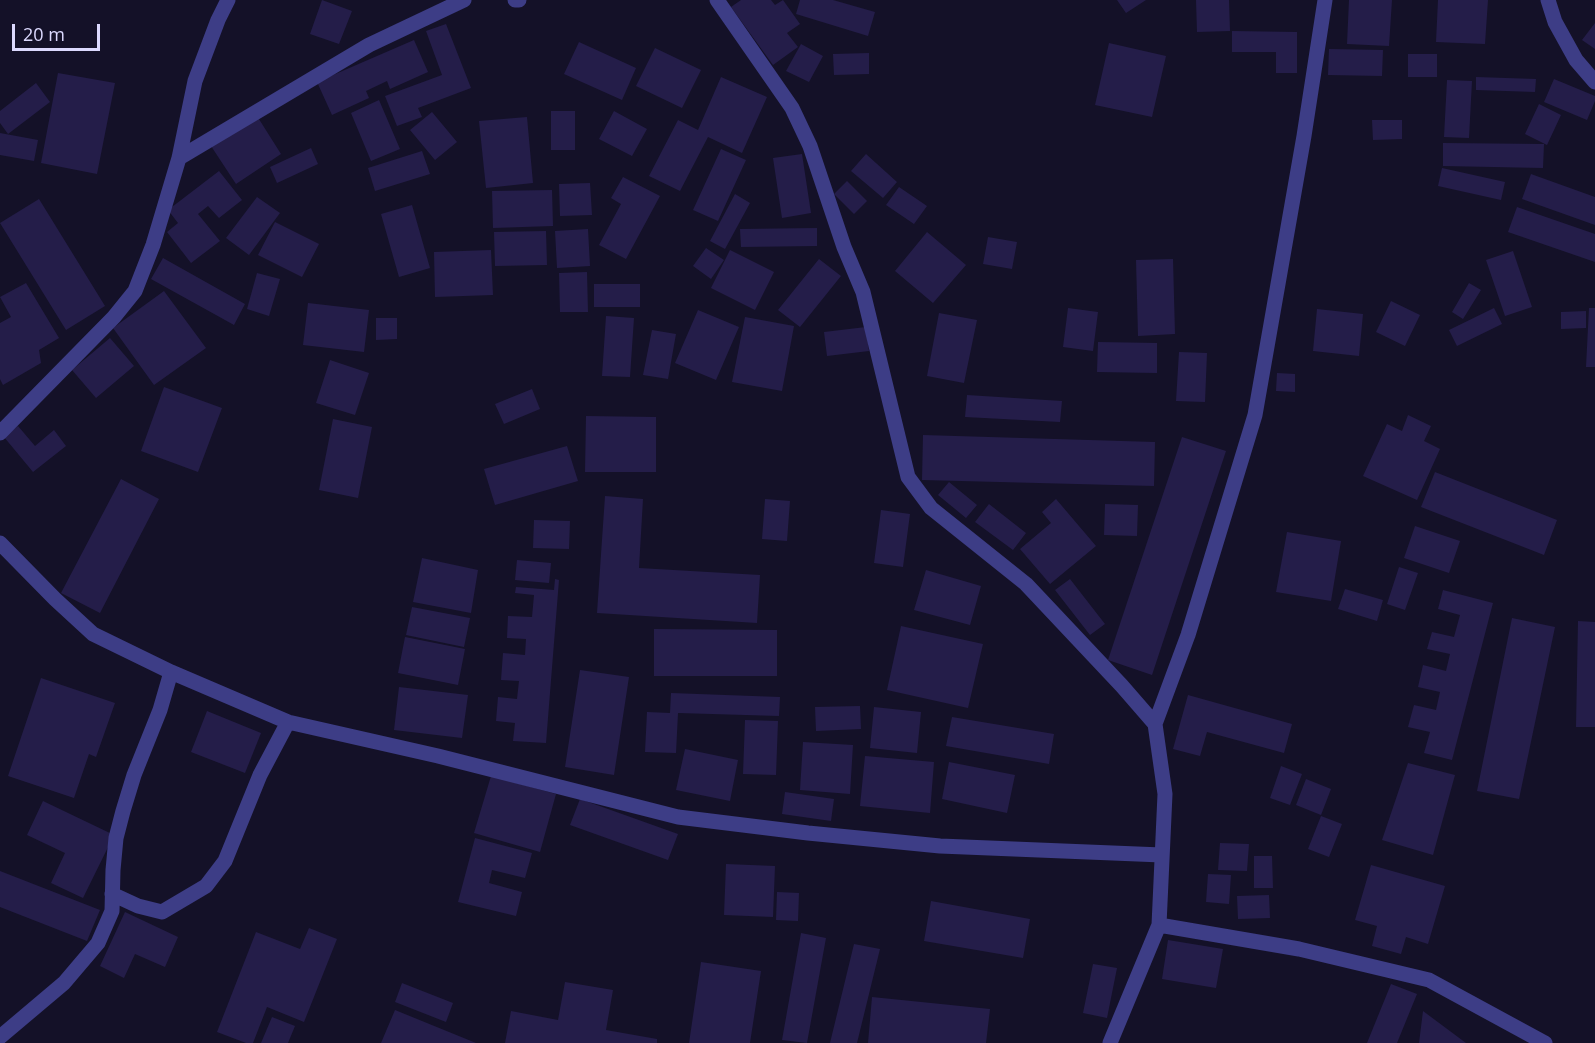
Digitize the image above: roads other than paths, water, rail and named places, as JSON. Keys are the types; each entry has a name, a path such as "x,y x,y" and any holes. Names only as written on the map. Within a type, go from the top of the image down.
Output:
{"street":[{"path":"0,433 114,317 135,291 153,244 179,158 195,81 228,0"},
{"path":"179,158 369,45 464,0"},
{"path":"717,0 792,108 810,146 844,246 863,292 908,477 931,508 1026,584 1155,724"},
{"path":"1110,1043 1159,925 1165,794 1155,724 1188,635 1255,416 1304,135 1324,0"},
{"path":"1548,0 1555,22 1576,60 1595,82"},
{"path":"0,543 93,634 171,672 288,722 438,756 678,817 940,846 1162,855"},
{"path":"0,1037 20,1023 64,983 98,943 112,912 117,838 123,811 134,775 160,710 171,672"},
{"path":"112,894 138,906 162,912 206,886 225,861 260,775 288,722"},
{"path":"1159,925 1299,950 1429,980 1525,1039 1545,1043"},
{"path":"10,1043 20,1023"}]}
